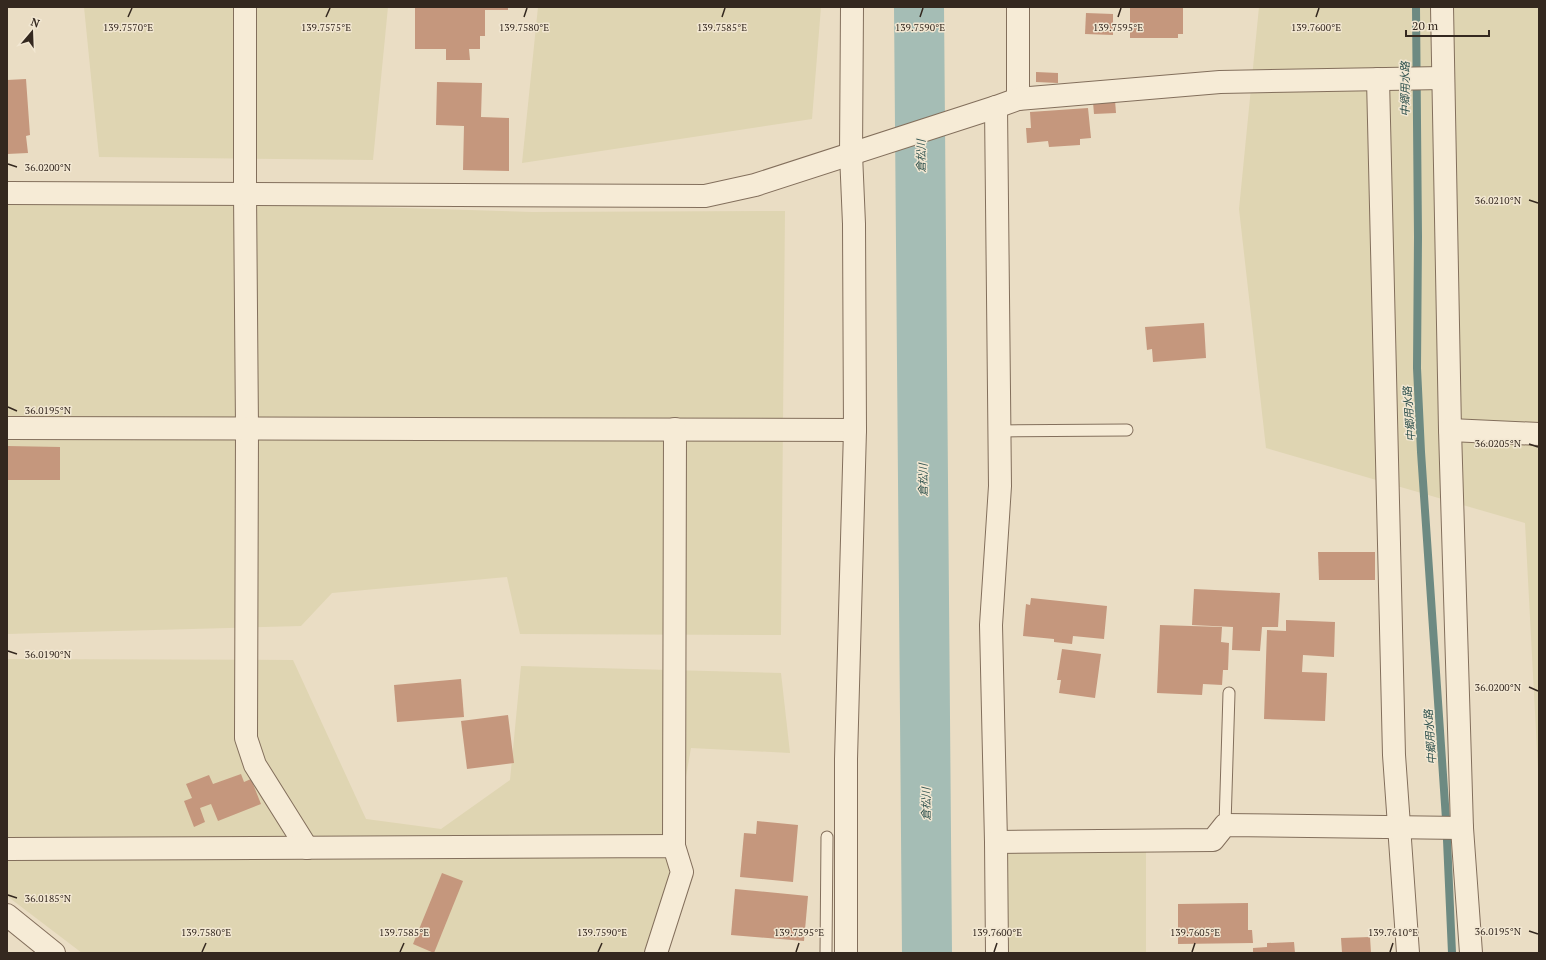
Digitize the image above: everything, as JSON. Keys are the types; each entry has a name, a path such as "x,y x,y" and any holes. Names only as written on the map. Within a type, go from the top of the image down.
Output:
{"street":[{"path":"245,7 245,193 248,428 246,738 256,765 307,848"},
{"path":"846,953 846,759 855,430 854,224 851,154 852,7"},
{"path":"1018,7 1018,99"},
{"path":"1442,7 1450,430 1462,828 1471,953"},
{"path":"7,193 705,196 755,185 996,108 1018,99 1220,82 1443,78"},
{"path":"1378,79 1394,755 1408,953"},
{"path":"996,108 1000,486 991,625 997,953"},
{"path":"7,428 855,430"},
{"path":"656,953 682,872 674,846 675,429"},
{"path":"1450,430 1539,434"},
{"path":"996,842 1213,840 1225,824 1462,828"},
{"path":"7,849 674,846"},
{"path":"7,915 54,953"}],"lane":[{"path":"1000,431 1127,430"},
{"path":"1225,824 1229,693"},
{"path":"826,953 827,837"}],"shaded area":[{"path":"84,7 388,7 373,160 99,157"},
{"path":"538,7 821,7 812,119 522,163"},
{"path":"1259,7 1539,7 1539,788 1525,523 1266,448 1239,209"},
{"path":"7,196 532,212 785,211 781,635 520,634 507,577 332,593 301,626 7,634"},
{"path":"7,659 293,660 366,819 441,829 510,780 521,666 781,673 790,753 691,748 655,953 82,953 7,896"},
{"path":"1146,851 1146,953 1005,953 1003,858 1011,852"}],"building":[{"path":"415,7 508,7 508,10 485,10 485,36 480,36 480,49 469,49 470,60 446,60 446,49 415,49"},
{"path":"1130,7 1183,7 1183,34 1178,34 1178,38 1130,38"},
{"path":"1086,13 1113,14 1113,35 1085,34"},
{"path":"1036,72 1058,73 1058,83 1036,82"},
{"path":"26,79 30,135 26,136 28,153 7,154 7,80"},
{"path":"437,82 482,83 481,117 509,118 509,171 463,170 464,126 436,125"},
{"path":"1115,100 1116,113 1094,114 1093,102"},
{"path":"1088,108 1091,138 1080,139 1080,145 1049,147 1048,141 1027,143 1026,128 1031,128 1030,112"},
{"path":"1204,323 1206,358 1153,362 1152,349 1147,350 1145,327"},
{"path":"7,446 60,447 60,480 7,480"},
{"path":"1318,552 1375,552 1375,580 1319,580"},
{"path":"1194,589 1280,593 1278,627 1262,627 1260,651 1232,650 1233,627 1192,625"},
{"path":"1031,598 1107,606 1104,639 1073,636 1072,644 1054,642 1054,639 1023,636 1026,604 1030,605"},
{"path":"1286,620 1335,622 1334,657 1303,655 1302,672 1327,673 1325,721 1264,719 1267,630 1286,631"},
{"path":"1160,625 1222,627 1221,642 1229,643 1228,670 1223,670 1222,685 1203,684 1202,695 1157,693"},
{"path":"1062,649 1101,654 1095,698 1059,693 1061,680 1057,680"},
{"path":"461,679 464,717 397,722 394,685"},
{"path":"508,715 514,763 467,769 461,721"},
{"path":"241,774 244,782 251,779 261,804 218,821 211,804 200,808 205,822 194,827 184,801 192,798 186,784 209,775 213,784"},
{"path":"757,821 798,825 793,882 740,877 744,833 756,834"},
{"path":"442,873 463,881 434,953 413,944"},
{"path":"735,889 808,896 804,941 731,935"},
{"path":"1248,903 1248,930 1252,930 1253,943 1178,944 1178,904"},
{"path":"1370,937 1371,953 1342,953 1341,938"},
{"path":"1294,942 1295,953 1253,953 1253,948 1267,947 1267,943"}],"waterway":[{"name":"倉松川","path":"919,7 927,953"},
{"name":"中郷用水路","path":"1416,7 1418,237 1417,368 1421,452 1446,819"},
{"name":"中郷用水路","path":"1447,840 1452,953"}]}
